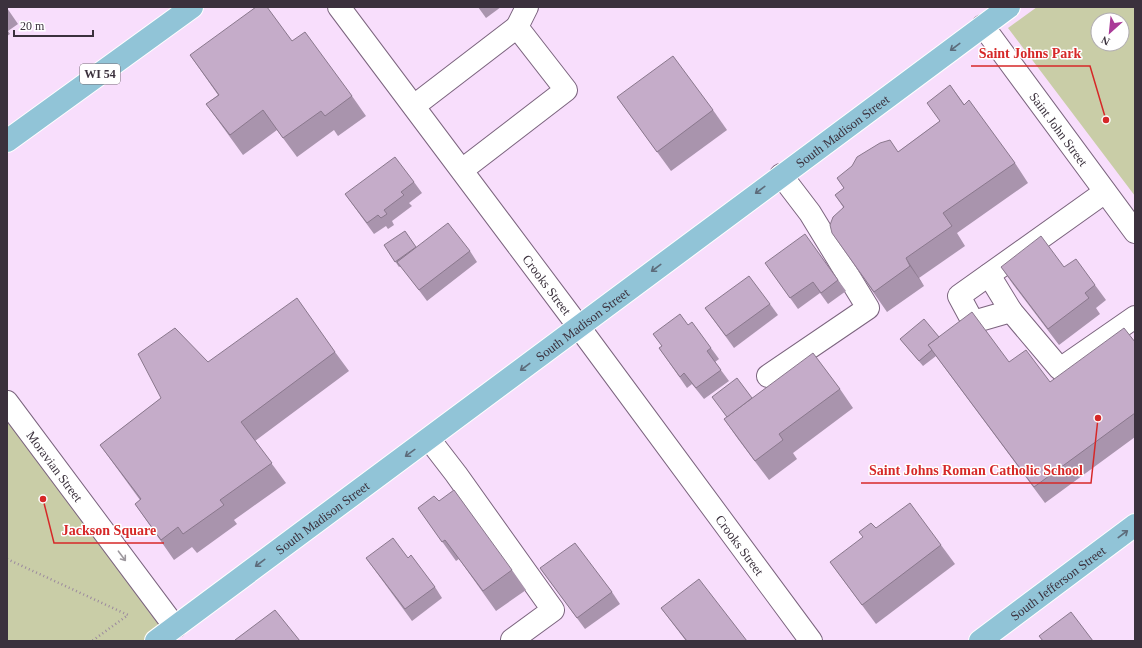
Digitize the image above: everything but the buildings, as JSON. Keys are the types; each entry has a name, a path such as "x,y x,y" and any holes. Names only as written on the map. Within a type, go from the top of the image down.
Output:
{"main road":[{"name":"WI 54","path":"7,141 192,7"},
{"name":"South Madison Street","path":"156,641 1009,7"},
{"name":"South Jefferson Street","path":"980,641 1135,525"}],"street":[{"name":"Crooks Street","path":"339,7 579,327 811,641"},
{"path":"414,106 517,27 527,7"},
{"name":"Saint John Street","path":"983,26 1135,232"},
{"path":"462,170 566,90 517,27"},
{"path":"768,376 868,308 810,213 781,175"},
{"path":"1011,311 973,322 959,296 1105,192"},
{"path":"989,275 1011,311 1060,369 1135,317"},
{"name":"Moravian Street","path":"7,402 175,627"},
{"path":"429,439 456,474 553,610 512,640"}],"path":[{"path":"7,559 128,615 92,641"}],"green space":[{"path":"1037,7 1135,7 1135,196 1008,28"},
{"path":"7,402 175,627 156,641 7,641"}],"place":[{"name":"Saint Johns Park","path":"1106,120"},
{"name":"Saint Johns Roman Catholic School","path":"1098,418"},
{"name":"Jackson Square","path":"43,499"}]}
